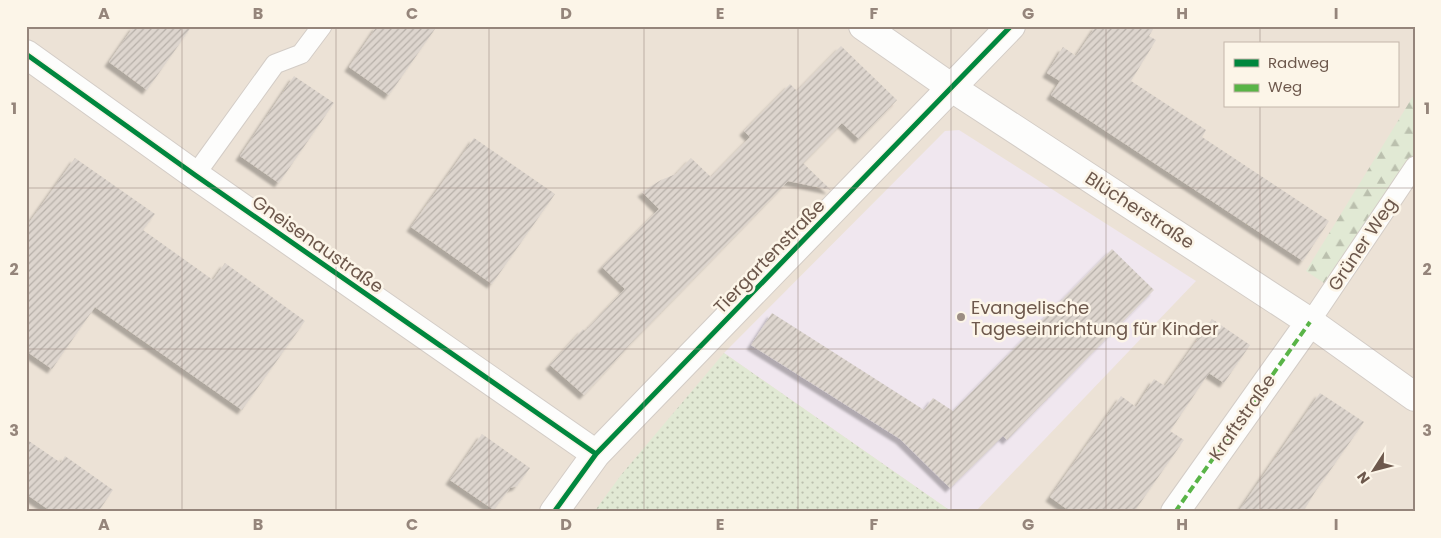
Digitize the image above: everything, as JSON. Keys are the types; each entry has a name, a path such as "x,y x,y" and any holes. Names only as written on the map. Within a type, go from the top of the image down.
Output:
{"street":[{"name":"Blücherstraße","path":"863,26 952,88 1310,322 1415,397"},
{"name":"Tiergartenstraße","path":"554,512 596,454 1011,26"},
{"name":"Gneisenaustraße","path":"26,54 195,175 596,454"},
{"name":"Kraftstraße","path":"1175,512 1310,322"}],"lane":[{"path":"195,175 275,64 301,54 322,26"},
{"name":"Grüner Weg","path":"1310,322 1415,166"}],"shaded area":[{"path":"26,26 1415,26 1415,512 26,512"},
{"name":"Evangelische Tageseinrichtung für Kinder","path":"959,130 1196,281 975,512 952,512 724,353 945,131"}],"green space":[{"path":"1415,93 1415,186 1382,197 1324,283 1306,271"},
{"path":"724,353 952,512 594,512 621,475"}],"building":[{"path":"134,26 192,26 147,90 109,62"},
{"path":"377,26 437,26 389,95 349,67"},
{"path":"1096,26 1155,26 1149,36 1156,40 1131,81 1206,130 1202,137 1329,221 1303,261 1051,95 1060,81 1047,73 1063,47 1076,56"},
{"path":"841,46 897,100 859,139 842,123 803,163 831,190 788,181 634,340 584,395 550,365 583,329 585,331 625,289 602,267 659,209 642,192 661,180 676,174 691,158 711,177 750,137 744,131 790,84 797,91"},
{"path":"294,76 334,103 279,183 240,156"},
{"path":"474,138 555,194 492,284 411,227"},
{"path":"75,158 155,214 143,230 213,280 225,263 305,321 242,410 95,307 52,369 26,351 26,227"},
{"path":"1112,249 1154,290 1007,440 1003,436 950,488 900,439 751,345 772,313 924,410 933,398 953,411"},
{"path":"1212,319 1250,345 1224,383 1209,373 1170,431 1184,440 1134,512 1071,512 1050,497 1121,396 1136,407 1154,379 1165,386"},
{"path":"1320,393 1364,422 1303,512 1238,512"},
{"path":"482,434 530,468 517,486 510,488 494,510 450,480"},
{"path":"26,439 61,463 65,456 113,490 98,512 52,512 26,494"}],"marked path":[{"path":"1175,512 1310,322"}],"cycle path":[{"path":"554,512 596,454 1011,26"},
{"path":"26,54 195,175 596,454"}],"place":[{"name":"Evangelische Tageseinrichtung für Kinder","path":"961,317"}]}
